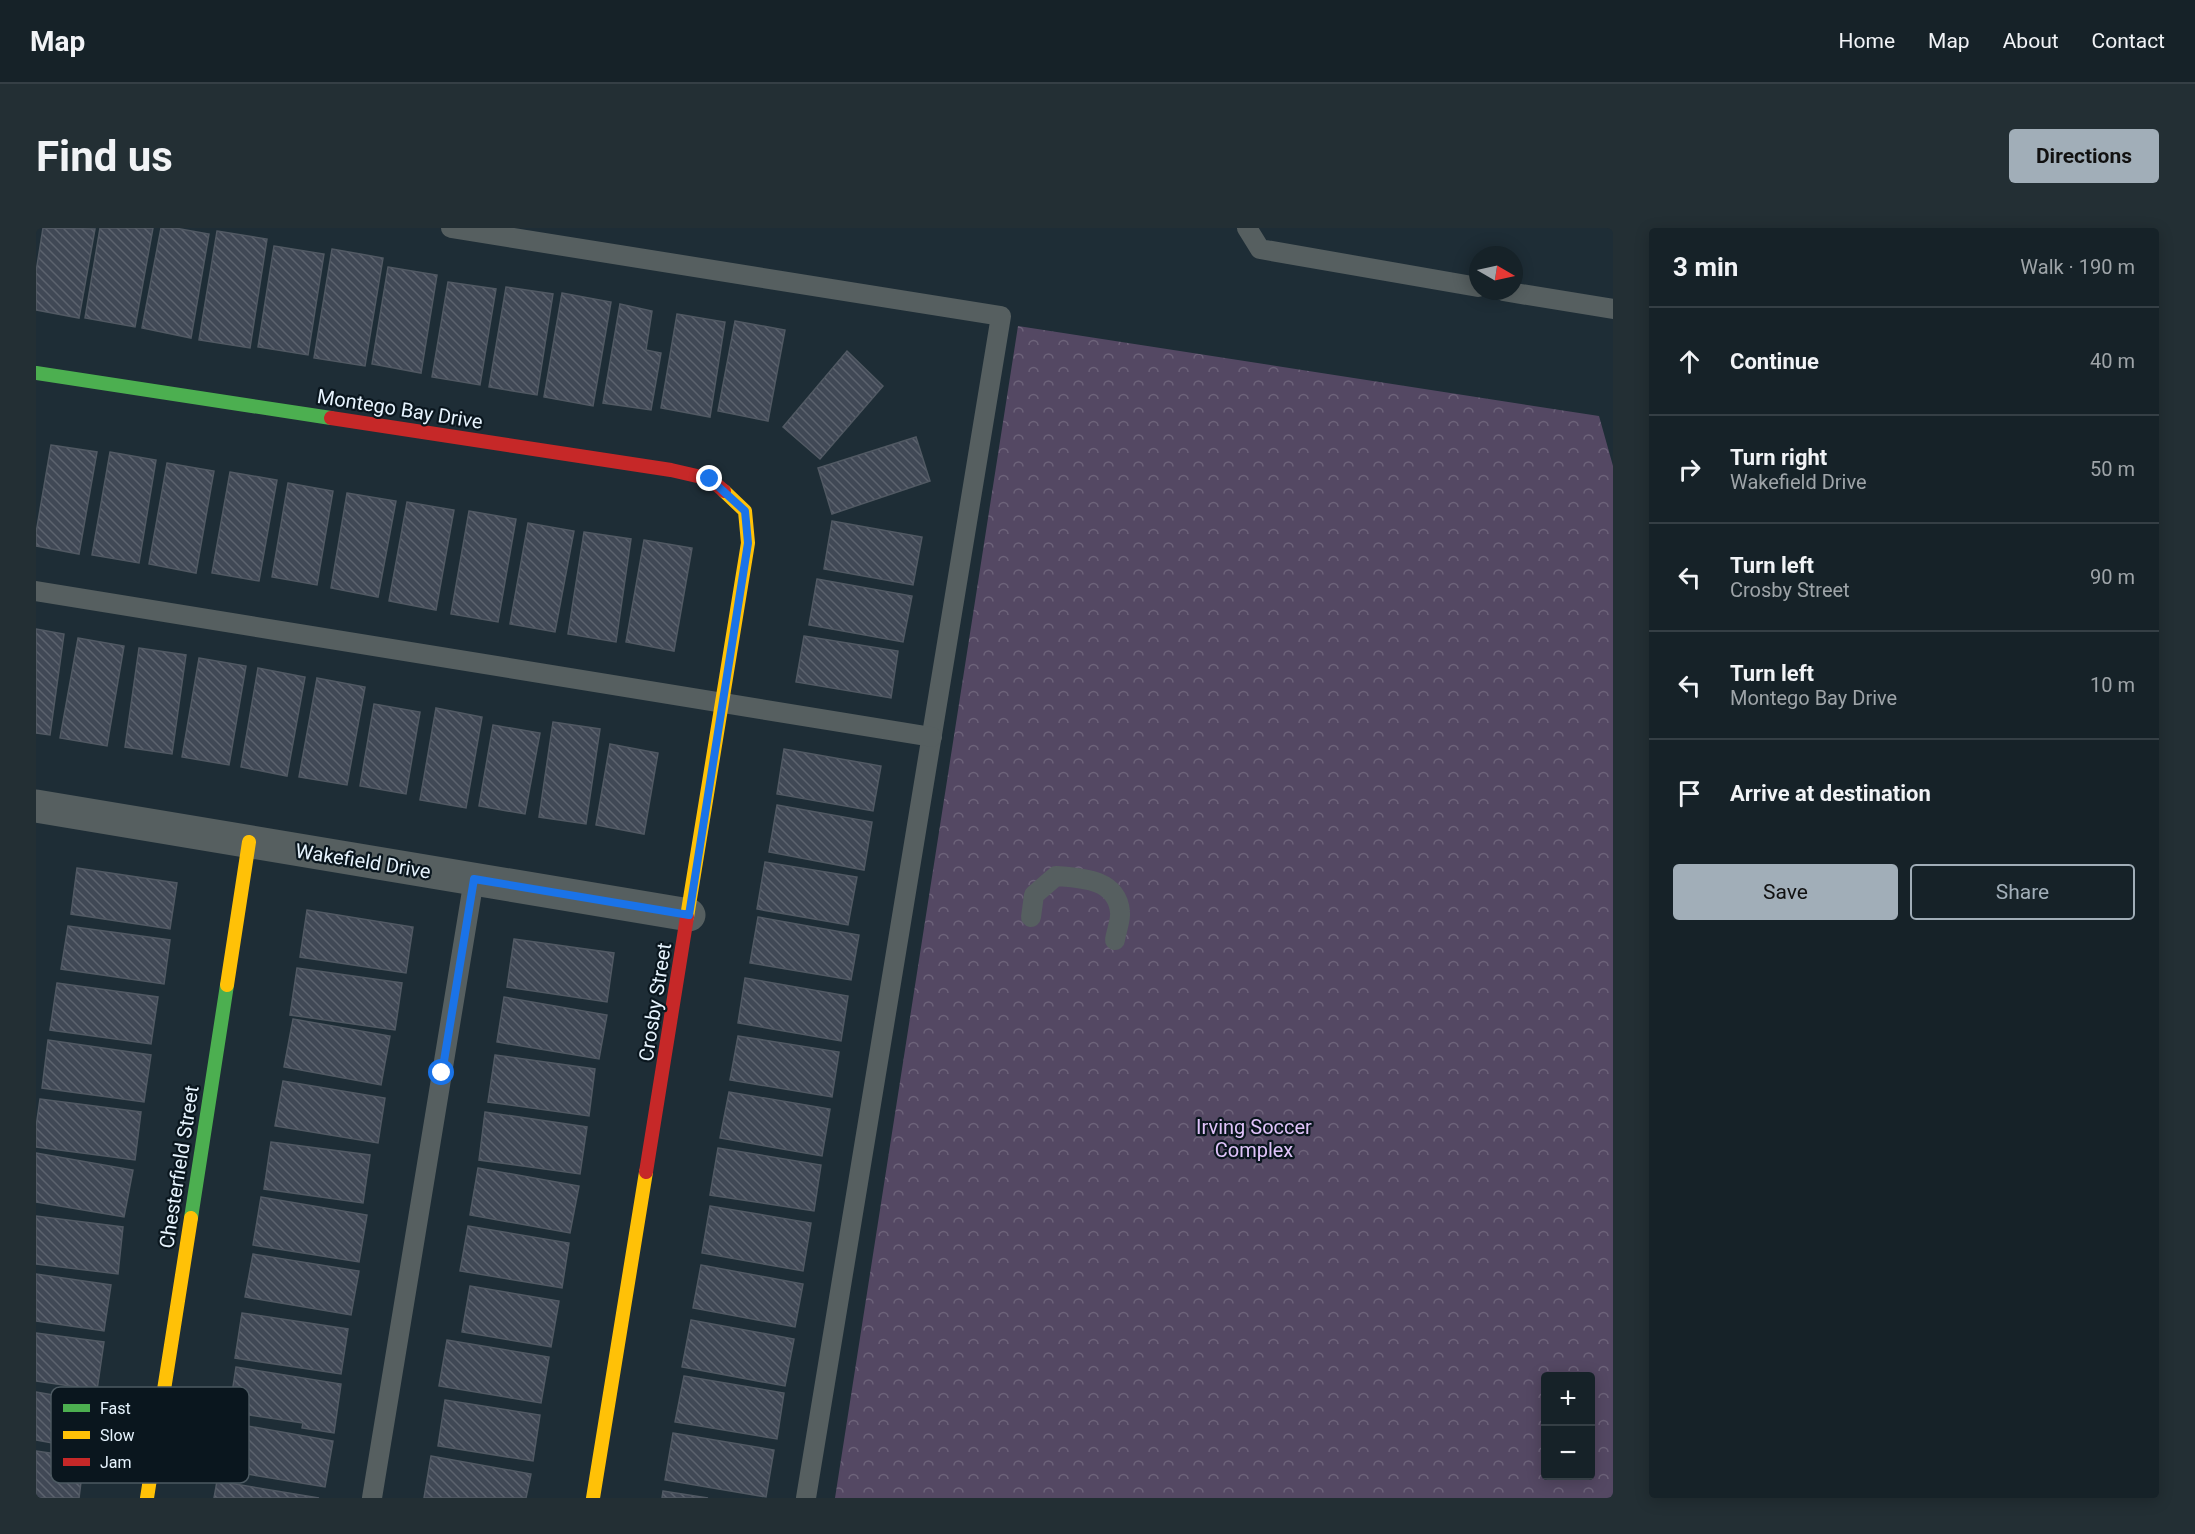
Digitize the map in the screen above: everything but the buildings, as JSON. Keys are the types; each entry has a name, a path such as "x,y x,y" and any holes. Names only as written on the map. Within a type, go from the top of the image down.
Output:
{"street":[{"name":"Montego Bay Drive","path":"36,373 671,470 710,479 745,511"},
{"name":"Crosby Street","path":"593,1498 748,543 745,511"},
{"name":"Wakefield Drive","path":"36,806 689,915"},
{"name":"Chesterfield Street","path":"164,1387 249,842"},
{"name":"Chesterfield Street","path":"147,1498 149,1483"}],"lane":[{"path":"451,228 1002,316 806,1498"},
{"path":"1247,228 1260,249 1469,285"},
{"path":"1523,294 1613,309"},
{"path":"36,591 723,701 932,737"},
{"path":"1030,917 1034,895 1056,876 1084,878 1105,885 1116,898 1120,913 1115,940"},
{"path":"372,1498 474,879"}],"green space":[{"name":"Irving Soccer Complex","path":"1018,326 1599,416 1613,466 1613,1498 835,1498"}],"traffic: fast":[{"path":"36,373 331,418"},
{"path":"191,1218 227,985"}],"traffic: slow":[{"path":"687,917 748,543 745,511 724,491"},
{"path":"227,985 249,842"},
{"path":"593,1498 646,1172"},
{"path":"164,1387 191,1218"},
{"path":"147,1498 149,1483"}],"traffic: jam":[{"path":"331,418 671,470 710,479 724,491"},
{"path":"646,1172 687,917"}],"route":[{"path":"442,1073 474,879 689,915 748,543 745,511 710,479"}]}
